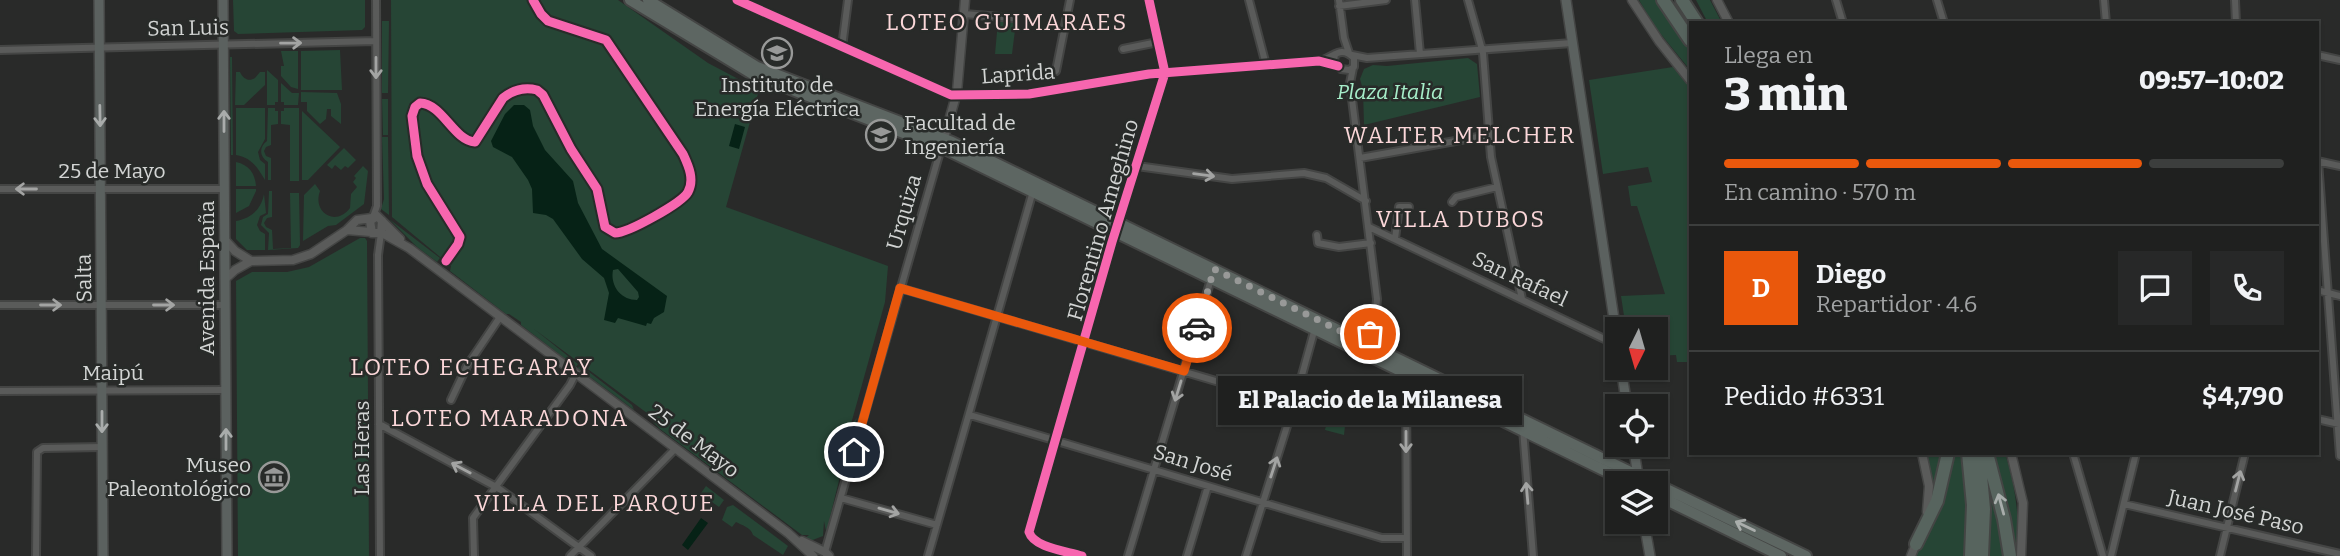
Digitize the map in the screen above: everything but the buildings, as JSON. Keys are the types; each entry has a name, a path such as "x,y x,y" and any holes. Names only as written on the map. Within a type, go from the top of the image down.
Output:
{"highway":[{"path":"1663,0 1689,39"},
{"path":"1670,0 1689,31"},
{"path":"1682,0 1698,21"},
{"path":"1690,0 1699,21"},
{"path":"1914,550 1937,501 1948,455"},
{"path":"1968,455 1973,505 1971,556"},
{"path":"1979,455 1984,514 1982,556"},
{"path":"1988,455 2003,514 2010,556"}],"main road":[{"name":"Salta","path":"99,0 103,556"},
{"name":"Avenida España","path":"223,0 227,556"},
{"path":"630,0 725,60 760,78 943,143"},
{"path":"648,0 729,51 769,72 943,143 1617,471"},
{"path":"1566,0 1614,317"},
{"path":"1316,325 1367,344 1408,369"},
{"path":"1668,491 1806,556"},
{"path":"1668,501 1781,556"},
{"path":"1646,534 1650,556"}],"street":[{"path":"225,279 251,261 282,261 303,257 320,249 360,218 372,218 379,217 382,220 377,233 369,224 372,218 377,206 376,0"},
{"path":"446,261 460,237 427,184 417,156 412,116 415,107 420,103 432,106 465,138 475,142 503,98 523,89 537,90 543,95 571,149 597,189 605,227 615,233 626,231 682,199 690,185 690,172 683,154 607,40 548,21 541,15 533,0"},
{"name":"Laprida","path":"737,0 951,95 1033,94 1165,73 1320,61 1349,70 1354,66"},
{"path":"842,47 848,0"},
{"name":"Urquiza","path":"821,554 841,498 957,95 965,0"},
{"path":"1056,71 1070,0"},
{"name":"Florentino Ameghino","path":"1082,556 1034,541 1029,535 1029,528 1165,73 1149,0"},
{"path":"1249,0 1266,65"},
{"path":"1367,344 1377,309 1350,83 1354,66 1344,37 1339,3 1386,0"},
{"path":"1415,0 1420,54"},
{"path":"1468,0 1482,50 1489,135 1497,187 1521,299"},
{"path":"1632,0 1654,35 1689,79"},
{"path":"1836,0 1842,21"},
{"path":"1937,0 1943,21"},
{"path":"2104,0 2106,21"},
{"path":"2235,0 2236,21"},
{"path":"1720,1 1728,21"},
{"path":"964,14 1014,18"},
{"path":"1344,37 1334,61 1350,83"},
{"name":"San Luis","path":"0,50 376,41"},
{"path":"1122,49 1158,42"},
{"path":"1336,52 1367,58 1573,43"},
{"name":"Laprida","path":"1320,61 1336,52"},
{"path":"2319,55 2340,60"},
{"path":"1354,66 1367,58"},
{"path":"1360,158 1489,135"},
{"path":"2319,161 2340,166"},
{"path":"1137,166 1232,178 1304,173 1326,178 1366,201"},
{"path":"2319,174 2340,456"},
{"path":"928,556 1034,187"},
{"path":"1452,202 1456,197 1497,187"},
{"name":"25 de Mayo","path":"0,189 224,189"},
{"path":"1395,239 1399,207 1409,207"},
{"name":"25 de Mayo","path":"382,220 409,248 789,534 821,554"},
{"name":"San Rafael","path":"1369,227 1605,339"},
{"name":"25 de Mayo","path":"347,230 377,233 409,248"},
{"name":"Las Heras","path":"377,233 380,556"},
{"path":"1317,235 1318,243 1339,247 1371,243"},
{"path":"225,240 235,251 251,261"},
{"path":"1128,556 1213,274"},
{"path":"900,288 1294,404"},
{"path":"2319,291 2340,296"},
{"path":"0,305 225,305"},
{"path":"451,400 467,366 500,317"},
{"path":"1246,556 1316,325"},
{"path":"1407,556 1408,369"},
{"path":"474,556 473,518 576,373"},
{"name":"Maipú","path":"0,391 226,390"},
{"name":"San José","path":"970,415 1382,538 1407,538"},
{"path":"2319,419 2339,424"},
{"path":"379,424 496,487 591,556"},
{"path":"1525,426 1532,556"},
{"path":"36,556 38,451 43,448 103,447"},
{"path":"570,556 675,449"},
{"path":"1914,550 1929,500 1922,455"},
{"path":"2011,455 2023,503 2021,556"},
{"path":"2074,455 2103,556"},
{"path":"2111,556 2136,455"},
{"path":"2220,556 2245,455"},
{"path":"1187,556 1208,486"},
{"path":"841,498 937,525"},
{"name":"Juan José Paso","path":"2124,504 2340,554"}],"green space":[{"path":"233,0 365,0 365,27 362,30 238,34 234,31"},
{"path":"391,0 618,0 708,63 759,90 726,207 888,266 885,302 851,424 857,418 826,531 824,521 823,536 810,541 805,538 809,535 802,535 660,429 653,422 655,419 534,329 578,364 576,367 521,325 521,322 506,314 450,271 451,266 392,217"},
{"path":"1639,0 1657,0 1689,48 1689,69 1655,27"},
{"path":"1696,0 1710,0 1721,21 1707,21"},
{"path":"382,21 389,21 388,93 382,93"},
{"path":"998,21 1016,22 1012,54 995,54"},
{"path":"340,50 342,90 301,90 301,51"},
{"path":"281,51 298,51 298,89 291,87 281,76 281,66 284,66"},
{"path":"232,57 233,155 231,155"},
{"name":"Plaza Italia","path":"1468,58 1477,64 1480,97 1364,125 1360,79 1364,69 1373,65"},
{"path":"1673,67 1689,87 1689,362 1677,362 1676,355 1668,355 1668,317 1624,317 1621,296 1665,294 1637,206 1631,206 1628,186 1652,182 1648,167 1603,174 1589,80"},
{"path":"267,70 278,80 278,102 275,102 275,105 267,105"},
{"path":"236,72 251,80 260,72 265,72 265,85 244,105 235,105"},
{"path":"281,83 292,93 299,93 298,105 284,105 284,102 281,102"},
{"path":"301,92 337,93 341,104 341,124 331,116 331,109 327,109 326,119 320,124 307,111 307,102 301,102"},
{"path":"382,99 388,99 388,135 383,135"},
{"path":"236,108 265,108 265,139 258,152 260,160 265,164 265,180 251,161 236,155"},
{"path":"268,108 278,111 278,124 271,125 271,145 264,151 266,156 271,158 271,180 268,180 268,162 261,152 267,141"},
{"path":"284,108 299,108 299,181 290,181 290,125 281,124 281,111 284,111"},
{"path":"302,111 340,147 308,180 302,180"},
{"path":"382,137 388,137 389,215 381,209 384,199"},
{"path":"344,148 356,160 348,168 345,166 341,170 335,165 332,169 327,165"},
{"path":"236,162 250,170 256,186 236,186"},
{"path":"363,166 368,171 364,204 336,225 328,226 303,241 304,195 315,184 320,191 318,199 322,211 332,217 344,214 350,208 351,194 357,187 353,182 356,178 354,176"},
{"path":"236,189 256,191 249,206 236,213"},
{"path":"269,191 272,191 272,217 267,218 264,223 272,230 273,249 291,248 290,193 299,193 298,248 268,250 269,233 261,225 263,217 268,214"},
{"path":"264,194 266,213 260,216 257,225 265,234 265,250 247,250 236,239 236,221 254,212"},
{"path":"389,219 440,258 437,262 417,247"},
{"path":"360,238 367,241 369,556 238,556 236,281 252,272 287,272 309,267"},
{"path":"580,365 632,405 634,410 578,368"},
{"path":"1300,404 1346,417 1344,435 1325,430 1327,421 1298,413"},
{"path":"1927,455 1944,455 1933,504"},
{"path":"1950,455 1962,455 1966,502 1964,556 1916,556 1939,503"},
{"path":"1992,455 2006,455 2012,479 2018,529 2017,556 2014,556"},
{"path":"1987,463 2008,556 1988,556 1990,505"},
{"path":"706,486 724,500 719,507 706,498 700,505 701,493"},
{"path":"733,505 788,546 783,555 753,535 746,527 736,522 732,527 722,520 727,507"}],"shaded area":[{"path":"514,105 524,105 530,110 533,126 545,150 573,181 578,203 602,249 667,296 664,312 654,318 651,324 647,323 646,326 618,318 615,323 604,320 609,293 604,278 582,259 553,219 533,213 532,189 528,180 512,157 493,147 491,141 505,114","holes":["618,269 638,292 637,300 621,294 613,281 613,270"]},
{"path":"735,124 745,127 739,149 729,146"},
{"path":"701,518 708,523 688,550 682,545"}],"cycle path":[{"path":"446,261 460,237 427,184 417,156 412,116 415,107 420,103 435,109 460,135 475,142 503,98 519,90 537,90 543,95 571,149 597,189 605,227 615,233 666,210 684,197 690,187 690,172 683,154 606,40 548,21 533,0"},
{"path":"737,0 951,95 1029,94 1149,74 1319,61 1338,66"},
{"path":"1082,556 1037,542 1029,532 1112,242 1165,73 1149,0"}],"way so far":[{"path":"1197,328 1214,269 1367,344 1370,334"}],"place":[{"name":"Instituto de Energía Eléctrica","path":"777,53"},
{"name":"Facultad de Ingeniería","path":"881,135"},
{"name":"El Palacio de la Milanesa","path":"1370,334"},
{"name":"Museo Paleontológico","path":"274,477"}],"district":[{"name":"LOTEO GUIMARAES","path":"1007,22"},
{"name":"WALTER MELCHER","path":"1460,135"},
{"name":"VILLA DUBOS","path":"1461,219"},
{"name":"LOTEO ECHEGARAY","path":"472,367"},
{"name":"LOTEO MARADONA","path":"510,418"},
{"name":"VILLA DEL PARQUE","path":"595,503"}],"route":[{"path":"854,452 900,288 1184,371 1197,328"}]}
